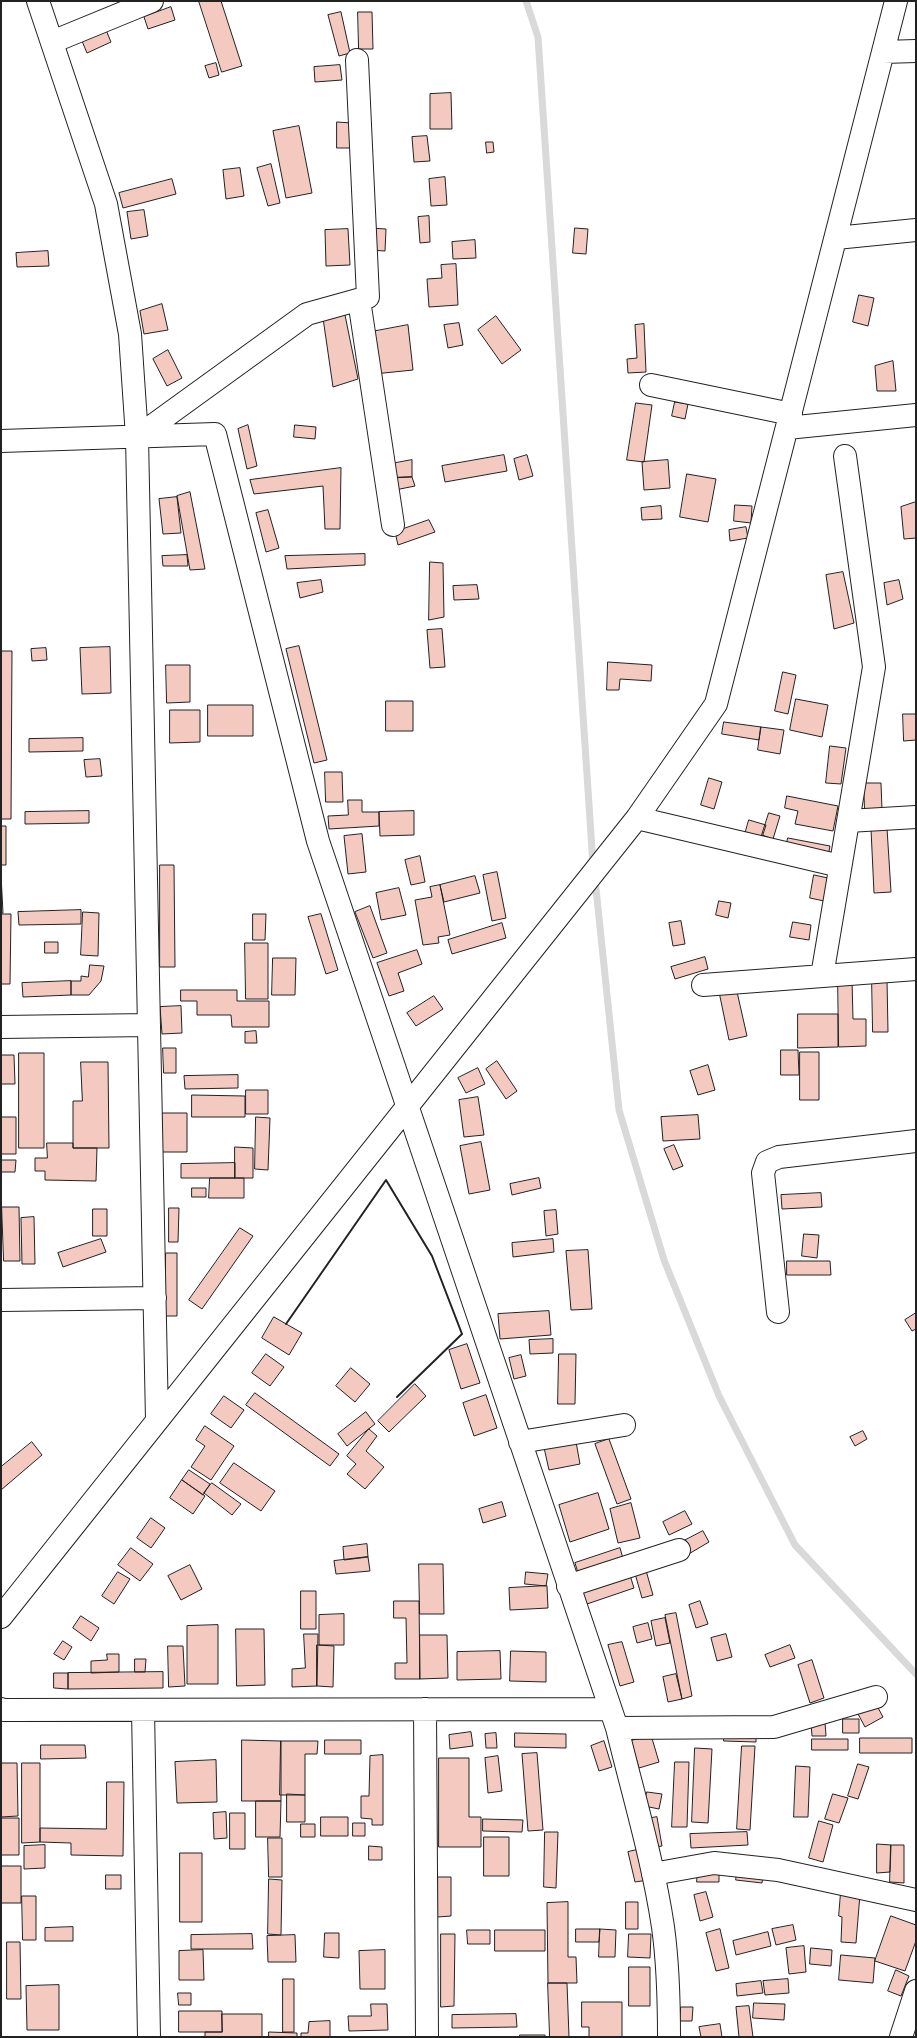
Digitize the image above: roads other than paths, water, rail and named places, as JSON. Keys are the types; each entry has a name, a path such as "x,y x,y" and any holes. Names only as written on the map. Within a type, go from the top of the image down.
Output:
{"street":[{"path":"38,1 106,204 130,334 137,436 157,1420"},
{"path":"52,42 152,1"},
{"path":"1,1617 637,818 716,704 896,1"},
{"path":"883,52 916,51"},
{"path":"137,436 307,314 368,297 357,60"},
{"path":"836,238 916,230"},
{"path":"359,300 393,524"},
{"path":"651,385 789,421 916,415"},
{"path":"1,441 215,434 318,841 613,1718 654,1874 663,1928 669,2004 669,2037"},
{"path":"822,976 874,667 845,456"},
{"path":"848,821 916,817"},
{"path":"637,818 840,866"},
{"path":"703,985 916,969"},
{"path":"1,1027 149,1025"},
{"path":"778,1312 763,1172 767,1162 779,1157 916,1141"},
{"path":"1,1300 155,1298"},
{"path":"520,1442 624,1425"},
{"path":"568,1586 679,1550"},
{"path":"1,1709 425,1710 774,1727 876,1697"},
{"path":"143,1710 149,2037"},
{"path":"425,1710 427,2037"},
{"path":"654,1874 714,1862 778,1870 916,1900"},
{"path":"901,2037 916,1991"}],"waterway":[{"path":"526,1 538,37 593,865"},
{"path":"595,879 619,1110 664,1260 719,1396 795,1545 916,1674"}]}
